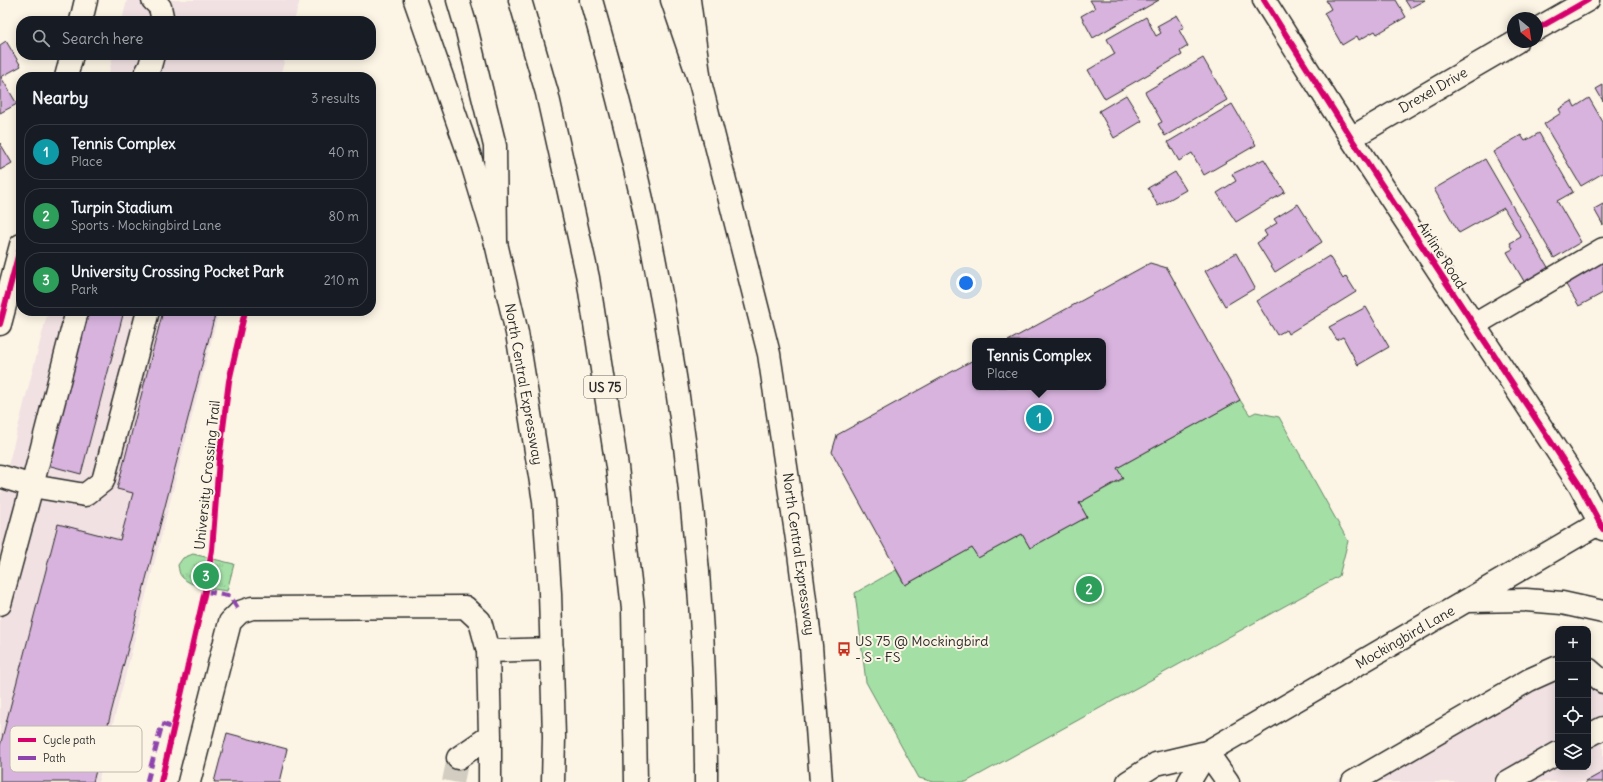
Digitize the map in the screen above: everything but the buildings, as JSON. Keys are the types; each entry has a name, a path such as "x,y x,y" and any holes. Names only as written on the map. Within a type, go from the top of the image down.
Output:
{"main road":[{"path":"82,16 86,0"},
{"path":"153,0 160,7 162,16"},
{"name":"North Central Expressway","path":"415,0 470,157 496,243 517,333 544,501 552,649 554,737 553,782"},
{"path":"458,0 496,146 496,243"},
{"name":"US 75","path":"520,0 547,93 588,278 616,467 633,610 636,782"},
{"path":"591,0 622,111 636,169 662,292 679,400 689,477 700,610 705,706 706,782"},
{"path":"672,0 700,82"},
{"name":"North Central Expressway","path":"689,0 700,82 768,354 812,646 821,782"},
{"name":"Airline Road","path":"1264,0 1351,138 1580,486 1602,524"},
{"path":"1543,26 1588,0"},
{"name":"Drexel Drive","path":"1351,138 1507,47"},
{"path":"67,72 71,60"},
{"path":"1474,325 1603,249"},
{"path":"0,324 16,264"},
{"path":"0,604 76,316"},
{"path":"0,476 32,486 85,495 103,481 147,316"},
{"name":"Mockingbird Lane","path":"1128,782 1156,764 1207,752 1602,524"},
{"path":"1467,601 1526,600 1555,602 1603,612"},
{"path":"189,782 230,622 240,612 252,608 466,607 480,621 488,651 490,782"},
{"path":"488,651 552,649"},
{"path":"1353,782 1529,680 1555,668"},
{"path":"1591,672 1603,682"},
{"path":"1591,734 1603,728"},
{"path":"458,758 490,736"},
{"path":"1207,752 1228,782"},
{"name":"Mockingbird Lane","path":"1189,782 1207,752"},
{"path":"1507,782 1555,755"}],"shaded area":[{"path":"127,0 300,0 295,16 123,16"},
{"path":"112,60 285,60 281,72 109,72"},
{"path":"47,316 218,316 112,726 10,726 10,772 101,772 98,782 0,782 0,497"},
{"path":"1555,655 1555,770 1591,770 1591,670 1603,691 1603,782 1334,782"}],"green space":[{"path":"1240,400 1250,415 1256,412 1279,417 1348,541 1339,576 966,782 934,782 919,778 866,682 855,593 896,570 905,585 972,548 978,558 1022,534 1030,548 1087,517 1079,503 1123,479 1117,468"},
{"path":"193,554 234,564 227,591 197,585 182,577 178,565 183,558"}],"tunnel":[{"path":"453,782 458,758"}],"marked path":[{"path":"205,591 230,596 240,612"},
{"path":"147,782 162,724 174,728"}],"cycle path":[{"path":"1264,0 1351,138 1580,486 1603,529"},
{"path":"1543,26 1588,0"},
{"path":"0,324 16,264"},
{"name":"University Crossing Trail","path":"161,782 205,591 212,550 219,460 229,381 244,316"}],"place":[{"name":"Tennis Complex","path":"1039,418"},
{"name":"University Crossing Pocket Park","path":"206,576"},
{"name":"Turpin Stadium","path":"1089,589"},
{"name":"US 75 @ Mockingbird - S - FS","path":"844,649"}]}
